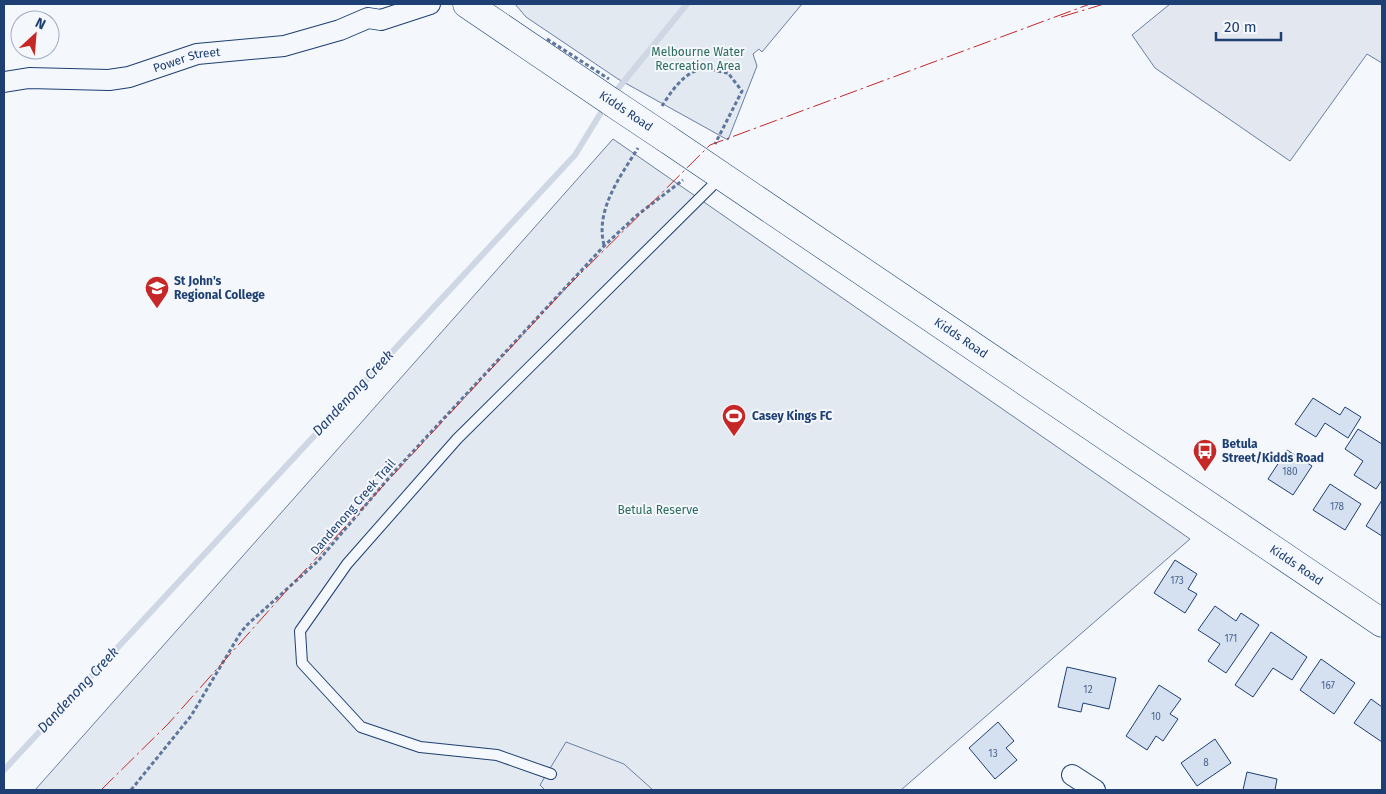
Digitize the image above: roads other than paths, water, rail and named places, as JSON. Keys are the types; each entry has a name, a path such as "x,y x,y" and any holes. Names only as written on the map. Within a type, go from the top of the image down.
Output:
{"main road":[{"name":"Kidds Road","path":"467,4 1382,623"}],"street":[{"name":"Power Street","path":"4,82 29,78 100,80 129,77 197,54 284,46 340,30 372,11 381,20 430,4"},
{"path":"1072,775 1095,790"}],"lane":[{"path":"551,774 497,755 420,747 362,727 302,663 300,631 347,564 457,439 722,176"}],"waterway":[{"name":"Dandenong Creek","path":"612,96 687,4"},
{"name":"Dandenong Creek","path":"4,770 575,155 605,106"}],"place":[{"name":"St John's Regional College","path":"157,309"},
{"name":"Casey Kings FC","path":"734,437"},
{"name":"Betula Street/Kidds Road","path":"1205,472"}],"park label":[{"name":"Melbourne Water Recreation Area","path":"698,59"},
{"name":"Betula Reserve","path":"658,510"}]}
